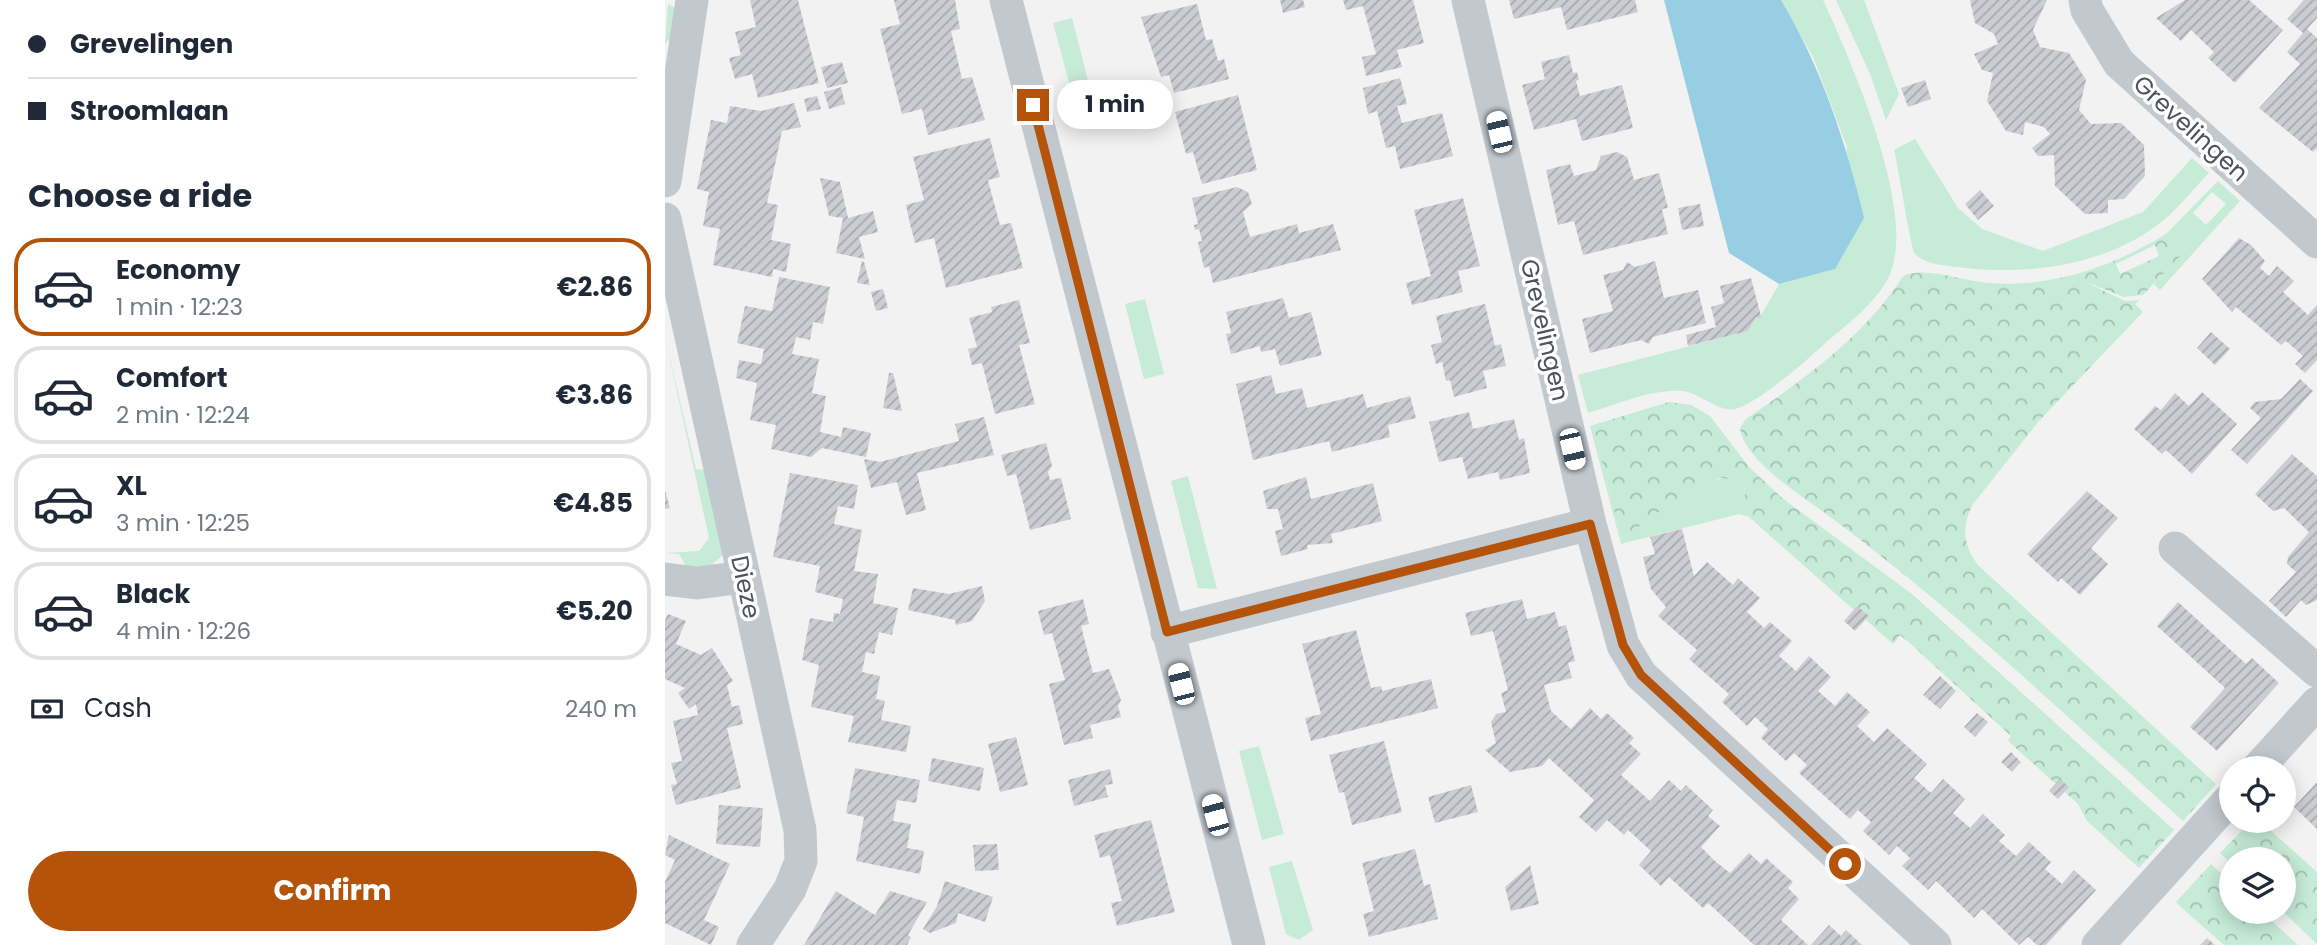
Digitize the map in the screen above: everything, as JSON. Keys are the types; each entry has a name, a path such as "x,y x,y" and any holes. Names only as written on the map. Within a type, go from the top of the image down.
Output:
{"street":[{"path":"665,181 673,70 692,0"},
{"path":"1006,0 1249,945"},
{"name":"Grevelingen","path":"1468,0 1590,524 1623,645 1641,675 1934,945"},
{"name":"Grevelingen","path":"2085,0 2087,10 2119,63 2317,242"},
{"name":"Dieze","path":"665,219 800,830 801,861 790,889 753,945"},
{"path":"1167,632 1590,524"},
{"path":"2175,548 2317,671"},
{"path":"665,579 697,583 744,577"},
{"path":"2269,756 2317,703"},
{"path":"2098,945 2219,811"}],"green space":[{"path":"1781,0 1823,0 1864,97 1888,176 1895,213 1896,247 1890,274 1877,295 1859,314 1792,373 1744,406 1735,409 1722,408 1688,392 1670,391 1646,395 1588,413 1578,375 1748,331 1756,317 1759,319 1779,284 1835,269 1847,147 1814,59"},
{"path":"1836,0 1864,0 1899,94 1886,120 1870,74"},
{"path":"668,4 677,9 673,36 665,44"},
{"path":"1072,18 1092,96 1074,101 1053,23"},
{"path":"1915,139 1958,208 1982,229 2043,251 2143,212 2192,158 2209,173 2177,208 2156,226 2113,250 2065,264 2040,268 1990,270 1947,266 1920,258 1913,249 1894,150"},
{"path":"2218,181 2240,201 2160,290 2154,284 2185,250 2166,234","holes":["2212,192 2226,204 2206,225 2193,213"]},
{"path":"2166,234 2186,250 2143,295 2124,297 2086,282 2125,301 2139,300 2135,304 2143,312 2039,421 1973,504 1965,535 1969,550 1978,565 2216,784 2183,821 1921,588 1763,465 1752,453 1740,428 1746,419 1811,372 1852,337 1888,298 1903,276 1923,273 1988,283 2035,282 2081,273 2145,246","holes":["2155,245 2159,256 2120,274 2116,264"]},
{"path":"1145,299 1164,374 1144,379 1125,304"},
{"path":"665,337 696,469 706,470 724,554 709,567 686,566 679,554 665,553 699,551 709,538"},
{"path":"1669,402 1691,405 1710,416 1749,467 1782,498 1912,594 2174,830 2139,868 2087,821 2078,804 2008,741 2011,736 1913,646 1900,635 1893,644 1866,620 1869,616 1854,610 1749,517 1744,490 1729,479 1719,478 1674,501 1621,539 1593,425"},
{"path":"1593,425 1621,539 1672,502 1716,480 1731,480 1744,490 1749,517 1739,514 1621,544 1590,426"},
{"path":"1188,476 1217,589 1198,588 1171,481"},
{"path":"1259,746 1284,834 1262,840 1239,751"},
{"path":"2239,833 2273,833 2289,847 2226,847"},
{"path":"2296,853 2317,872 2317,944 2296,924"},
{"path":"1292,861 1313,930 1299,940 1286,934 1269,867"},
{"path":"2211,864 2219,872 2219,924 2275,924 2298,945 2224,945 2176,902"}],"water":[{"path":"1664,0 1781,0 1809,52 1831,106 1864,218 1835,269 1779,284 1729,253"}],"building":[{"path":"750,0 798,0 819,83 758,98 752,74 735,79 729,58 741,55 735,32 756,27"},
{"path":"894,0 955,0 960,29 951,31 962,79 972,77 985,120 928,135 922,109 902,114 880,29 900,24"},
{"path":"1280,0 1303,0 1305,7 1283,13"},
{"path":"1343,0 1413,0 1424,43 1397,50 1402,67 1366,76 1362,57 1376,54 1363,6 1346,10"},
{"path":"1509,0 1635,0 1638,12 1567,30 1561,7 1514,19"},
{"path":"1970,0 2047,0 2033,30 2040,47 2069,53 2086,80 2079,110 2091,124 2121,123 2144,145 2145,176 2124,199 2108,200 2108,213 2085,214 2055,186 2054,155 2038,156 2032,148 2050,134 2044,127 2025,122 2023,135 2006,131 1987,101 1993,73 1982,70 1974,54 1998,44 1994,34 1975,23"},
{"path":"2185,0 2249,0 2283,30 2235,83 2208,58 2214,52 2191,30 2181,41 2156,18"},
{"path":"2304,0 2317,0 2317,18 2307,29 2317,38 2317,148 2313,152 2259,108 2300,64 2287,52 2303,33 2287,19"},
{"path":"1197,4 1206,40 1212,39 1218,61 1224,59 1229,79 1174,93 1169,75 1161,77 1141,17"},
{"path":"1569,55 1573,73 1577,72 1579,80 1576,81 1580,96 1622,85 1633,128 1582,141 1576,119 1534,130 1522,85 1545,79 1541,62"},
{"path":"842,62 848,83 827,88 821,67"},
{"path":"1400,78 1407,104 1397,106 1402,123 1442,113 1453,156 1400,169 1395,146 1386,148 1377,111 1368,114 1363,88"},
{"path":"1925,80 1931,99 1908,107 1901,88"},
{"path":"841,87 845,104 829,109 824,92"},
{"path":"1238,95 1257,170 1202,184 1193,152 1186,154 1175,112"},
{"path":"817,96 821,109 807,112 804,99"},
{"path":"794,103 801,127 782,131 767,203 778,205 771,240 791,244 786,272 773,269 772,277 713,265 720,229 703,226 709,192 697,189 711,120 727,123 730,106 761,111"},
{"path":"990,138 1000,177 988,180 1000,225 1011,223 1023,268 946,288 934,238 915,243 910,224 906,205 924,200 913,157"},
{"path":"1617,152 1627,157 1634,180 1659,173 1668,208 1662,209 1668,234 1583,255 1574,221 1558,225 1546,170 1570,164 1574,176 1596,170 1601,156"},
{"path":"820,178 840,182 848,218 873,211 878,232 859,237 865,259 836,253 843,218 829,216"},
{"path":"1237,187 1248,192 1252,204 1243,212 1250,237 1297,224 1299,233 1333,224 1341,250 1213,283 1209,266 1204,268 1198,242 1202,241 1199,229 1195,230 1194,225 1198,224 1192,198"},
{"path":"1980,190 1994,206 1978,220 1965,204"},
{"path":"1463,198 1480,266 1458,271 1463,292 1412,305 1406,283 1431,276 1414,210"},
{"path":"1700,204 1704,226 1682,230 1678,208"},
{"path":"2239,238 2251,245 2265,261 2260,268 2269,276 2277,266 2294,281 2283,292 2308,315 2317,305 2317,360 2305,373 2295,364 2303,356 2286,341 2281,345 2236,307 2232,312 2202,279"},
{"path":"862,261 864,262 870,285 857,283"},
{"path":"1655,261 1664,298 1698,290 1706,323 1653,337 1649,344 1641,340 1590,353 1582,319 1613,311 1603,275 1623,270 1627,262 1635,267"},
{"path":"779,277 830,287 823,324 813,322 810,340 796,337 792,354 819,359 812,393 826,396 820,432 841,437 843,427 871,433 866,457 822,448 811,457 771,449 776,425 750,420 757,383 736,378 739,360 761,364 764,349 737,343 745,306 772,311"},
{"path":"1751,278 1761,316 1759,319 1756,317 1748,331 1688,346 1686,335 1716,327 1711,307 1724,303 1720,286"},
{"path":"883,289 888,308 876,311 871,292"},
{"path":"1283,298 1289,318 1311,312 1322,355 1280,366 1275,349 1261,352 1260,346 1231,354 1226,334 1231,333 1226,312"},
{"path":"1019,300 1030,343 1019,345 1035,404 995,414 982,363 972,365 968,349 977,347 969,318 992,312 991,307"},
{"path":"1485,304 1495,346 1501,344 1506,366 1483,371 1487,388 1454,397 1450,380 1446,381 1442,362 1436,364 1431,345 1442,342 1436,316"},
{"path":"2211,332 2230,349 2215,365 2197,348"},
{"path":"889,373 893,373 902,411 883,408"},
{"path":"1271,375 1276,394 1302,388 1307,408 1363,394 1367,408 1410,396 1416,418 1388,425 1390,437 1332,452 1329,441 1253,460 1236,384"},
{"path":"2300,379 2313,391 2247,464 2231,450 2261,418 2250,408 2255,402 2281,399"},
{"path":"2202,392 2237,424 2192,474 2166,450 2162,454 2134,429 2155,406 2161,410 2175,393 2189,406"},
{"path":"1469,412 1473,429 1514,419 1519,440 1524,438 1530,473 1500,480 1498,472 1468,479 1462,457 1439,462 1429,422"},
{"path":"984,417 994,455 917,473 926,510 906,515 897,482 871,488 864,459 880,462 959,441 955,424"},
{"path":"1046,443 1052,466 1048,472 1050,480 1061,478 1071,519 1030,530 1016,474 1007,476 1001,455"},
{"path":"2292,454 2317,476 2317,600 2306,605 2301,600 2286,617 2269,601 2296,572 2287,564 2288,557 2309,532 2284,508 2273,511 2255,494"},
{"path":"790,473 858,485 854,509 838,506 834,524 862,530 854,571 878,574 873,603 898,608 892,635 879,632 874,654 866,652 862,672 880,676 876,699 885,701 881,720 911,726 906,752 848,742 854,716 811,707 819,665 802,660 810,618 833,622 834,613 840,614 843,599 815,592 820,566 773,557"},
{"path":"1306,477 1311,499 1373,483 1382,521 1331,534 1333,543 1307,545 1308,549 1281,556 1275,531 1283,529 1278,509 1267,509 1263,491"},
{"path":"665,490 670,508 665,509"},
{"path":"2087,491 2118,518 2091,548 2108,564 2080,595 2061,578 2058,582 2027,554"},
{"path":"1682,529 1694,576 1707,562 1733,585 1738,578 1760,598 1747,612 1764,628 1770,622 1792,641 1779,656 1796,671 1809,656 1831,677 1818,691 1835,706 1847,692 1870,712 1857,726 1874,742 1887,728 1927,764 1914,778 1931,793 1943,779 1965,799 1953,813 1970,828 1983,814 2005,835 1999,841 2016,856 2029,842 2051,862 2045,869 2062,884 2074,870 2096,890 2046,945 2037,945 2028,937 2019,945 1982,909 1974,918 1936,881 1928,890 1902,866 1910,858 1897,846 1889,855 1863,831 1871,822 1858,810 1850,819 1799,773 1807,765 1794,753 1786,761 1761,738 1768,729 1755,717 1747,726 1722,702 1729,694 1689,659 1697,650 1658,616 1666,607 1651,589 1643,557 1655,554 1650,537"},
{"path":"982,586 985,601 972,621 956,625 955,620 908,610 913,588 949,594"},
{"path":"1083,599 1089,624 1081,626 1093,673 1109,669 1121,700 1118,706 1121,717 1090,725 1093,738 1064,745 1049,684 1065,680 1052,633 1044,635 1038,611"},
{"path":"1522,599 1527,619 1555,612 1559,627 1566,625 1575,661 1568,663 1572,678 1544,685 1551,711 1571,729 1590,708 1601,719 1607,713 1634,738 1629,743 1641,754 1621,775 1650,801 1669,780 1681,791 1686,785 1713,810 1708,816 1720,826 1701,847 1715,861 1730,873 1749,853 1761,864 1766,858 1793,882 1788,888 1799,899 1781,920 1808,945 1754,945 1708,903 1703,908 1669,877 1661,886 1639,865 1651,851 1628,830 1624,835 1607,820 1596,832 1579,817 1594,800 1549,758 1542,766 1510,772 1485,750 1496,743 1491,722 1496,714 1506,712 1501,693 1508,690 1493,631 1471,636 1465,613"},
{"path":"2178,602 2246,664 2252,658 2279,683 2217,751 2190,727 2225,688 2157,626"},
{"path":"1857,606 1869,616 1855,631 1844,621"},
{"path":"668,614 686,621 676,644 701,655 712,648 733,681 727,685 732,707 739,705 743,724 727,728 741,788 676,805 671,785 677,784 671,763 682,761 673,721 698,715 696,704 689,709 678,693 685,688 665,679 665,620"},
{"path":"1356,630 1371,688 1381,686 1382,691 1431,679 1438,708 1311,741 1305,718 1321,714 1302,644"},
{"path":"1940,676 1956,691 1940,709 1923,695"},
{"path":"1977,713 1988,722 1975,737 1964,727"},
{"path":"1016,737 1028,785 1000,792 988,744"},
{"path":"1384,741 1402,812 1352,825 1344,792 1339,793 1329,755"},
{"path":"2011,752 2021,762 2012,772 2001,762"},
{"path":"932,758 984,768 980,791 928,781"},
{"path":"855,768 920,780 916,803 897,800 893,821 911,824 907,848 924,851 920,874 856,861 864,817 846,813"},
{"path":"1110,769 1113,784 1105,785 1108,797 1074,806 1068,780"},
{"path":"2060,779 2069,787 2058,799 2049,791"},
{"path":"2317,782 2317,829 2296,809 2296,805"},
{"path":"1471,785 1478,812 1435,823 1428,797"},
{"path":"719,805 763,808 760,847 716,844"},
{"path":"1151,820 1175,912 1117,926 1111,903 1122,901 1110,855 1100,858 1094,835"},
{"path":"669,835 730,864 704,920 719,927 711,945 665,923 665,882 675,860 665,855"},
{"path":"997,844 999,870 975,871 973,845"},
{"path":"1415,849 1424,886 1430,884 1438,919 1369,937 1363,914 1374,911 1362,863"},
{"path":"1530,865 1539,904 1511,911 1505,887"},
{"path":"945,881 993,897 985,922 958,913 956,923 930,933 923,929 937,906"},
{"path":"836,891 875,915 890,891 927,902 908,935 911,937 907,945 804,945"},
{"path":"1829,925 1841,936 1846,930 1862,945 1811,945"},
{"path":"2207,938 2215,945 2200,945"}],"route":[{"path":"1033,105 1167,632 1590,524 1623,645 1641,675 1845,864"}]}
